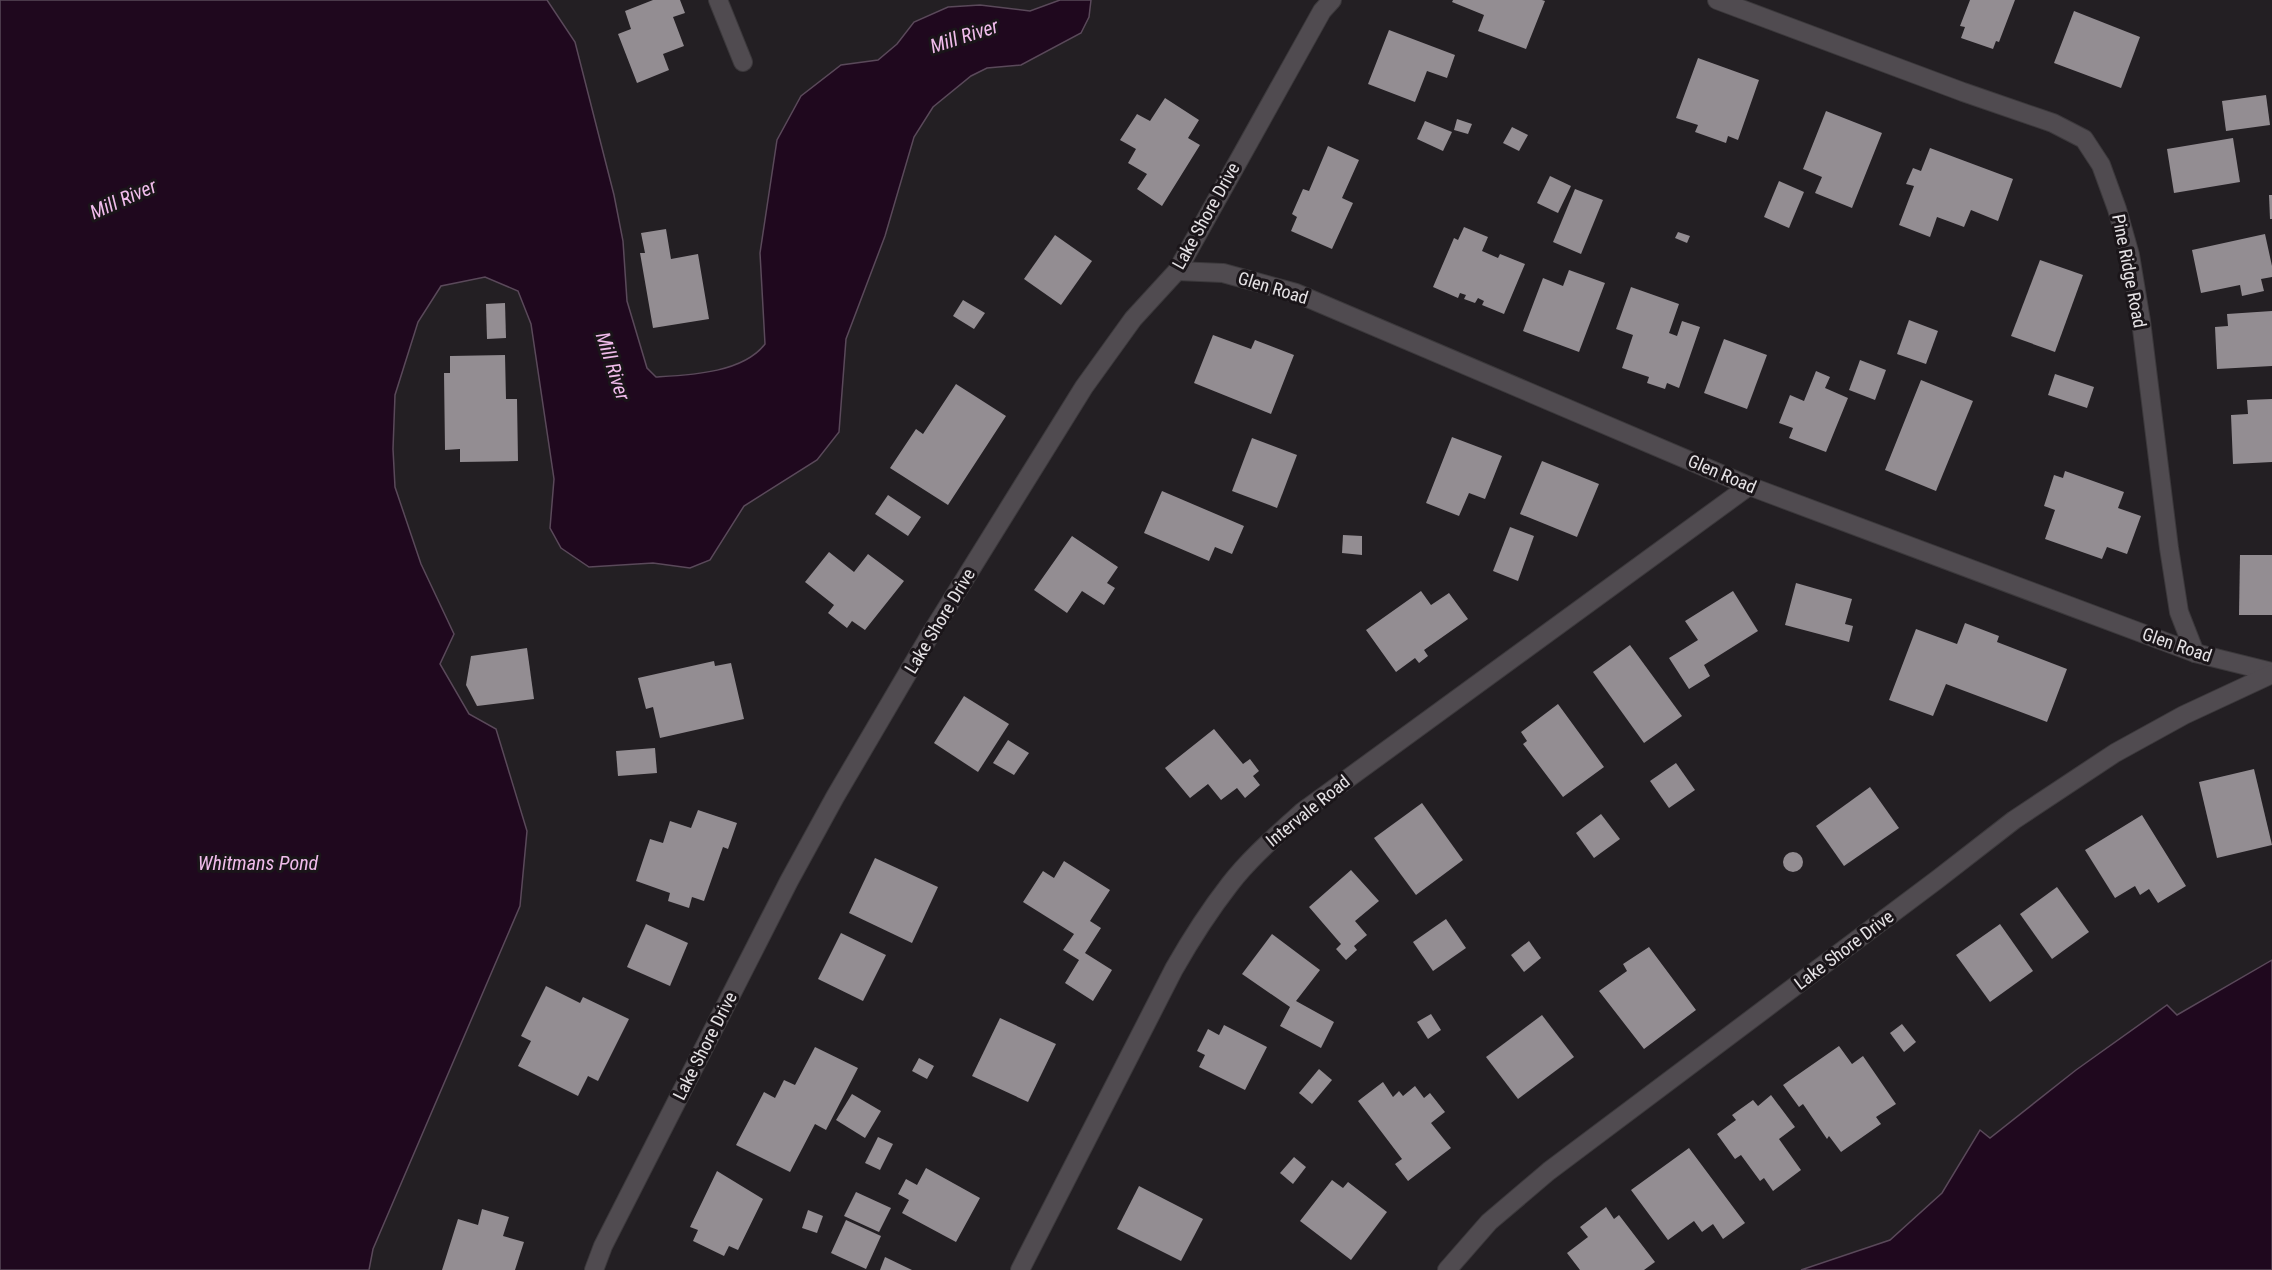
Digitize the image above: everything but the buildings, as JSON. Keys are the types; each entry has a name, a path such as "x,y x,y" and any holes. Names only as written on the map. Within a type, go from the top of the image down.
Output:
{"street":[{"path":"718,0 742,62"},
{"name":"Lake Shore Drive","path":"594,1270 603,1246 789,881 877,726 930,635 1084,387 1133,319 1176,271 1311,32 1332,0"},
{"name":"Pine Ridge Road","path":"1717,0 1963,92 2053,123 2084,139 2101,165 2130,255 2179,612 2195,653"},
{"name":"Glen Road","path":"1176,271 1223,273 1296,293 1749,486 2195,653 2272,673"},
{"name":"Intervale Road","path":"1020,1270 1174,969 1199,926 1231,882 1264,846 1302,812 1749,486"},
{"name":"Lake Shore Drive","path":"1447,1270 1489,1222 1549,1171 2014,820 2115,753 2184,715 2272,673"}],"water":[{"name":"Whitmans Pond","path":"0,0 547,0 575,42 614,195 623,241 627,301 647,368 656,377 715,371 730,367 755,354 765,344 760,253 777,140 801,96 841,65 878,60 897,44 914,22 948,7 980,5 1030,11 1060,0 1091,0 1089,17 1081,33 1021,65 987,68 971,76 933,107 914,137 885,236 846,339 839,432 817,460 744,506 710,560 690,568 653,563 589,567 561,548 550,528 554,479 531,324 518,291 485,277 441,286 418,322 395,395 393,449 395,487 421,564 454,634 440,664 469,714 496,729 527,831 520,906 373,1249 369,1270 0,1270"},
{"path":"2272,960 2272,1270 1801,1270 1890,1240 1942,1193 1980,1130 1990,1138 2076,1070 2167,1005 2177,1015"}],"water label":[{"name":"Mill River","path":"964,36"},
{"name":"Mill River","path":"123,199"},
{"name":"Mill River","path":"613,366"}]}
